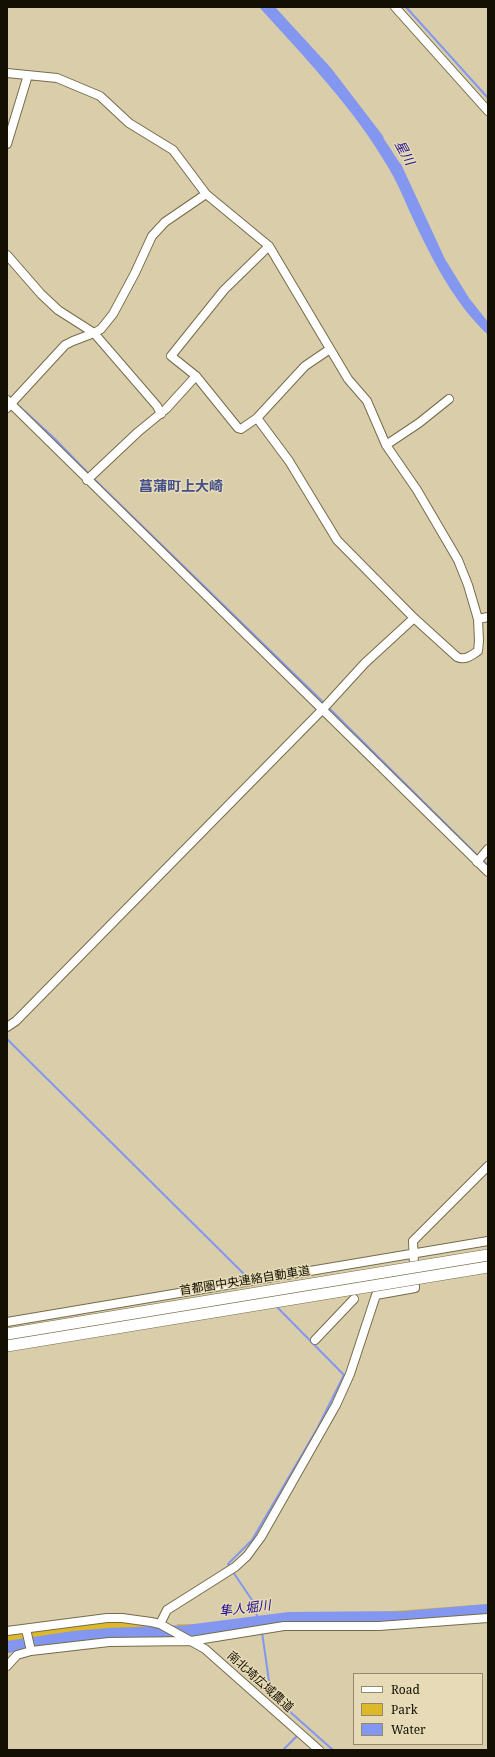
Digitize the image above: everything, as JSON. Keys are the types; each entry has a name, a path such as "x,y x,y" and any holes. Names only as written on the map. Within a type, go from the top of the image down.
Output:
{"highway":[{"name":"首都圏中央連絡自動車道","path":"7,1334 488,1255"},
{"name":"首都圏中央連絡自動車道","path":"7,1346 488,1267"}],"street":[{"path":"395,7 488,111"},
{"path":"7,73 57,78 100,96 129,123 172,150 206,194 269,246 348,379 367,401 386,445 417,490 458,560 468,585 478,619 478,650 462,659 449,651 337,540 289,461 257,418"},
{"path":"7,144 28,75"},
{"path":"206,194 166,222 152,236 135,273 113,314 101,329 94,334 73,340 66,345 8,404 488,872"},
{"path":"269,246 224,290 171,356 196,376 238,428 244,428 257,418 305,366 330,349"},
{"path":"7,255 41,294 58,310 94,334 161,414"},
{"path":"87,480 138,432 161,414 196,376"},
{"path":"386,445 419,423 449,399"},
{"path":"478,619 488,617"},
{"path":"7,1027 16,1021 119,917 322,710 365,663 414,618"},
{"path":"478,862 488,849"},
{"path":"7,1631 26,1630 107,1618 122,1618 160,1624 167,1610 235,1567 247,1556 261,1537 336,1405 350,1374 376,1295 416,1288 412,1253 413,1241 488,1166"},
{"path":"7,1322 488,1241"},
{"path":"315,1340 354,1298"},
{"path":"7,1666 17,1655 30,1650 109,1642 191,1641 284,1626 379,1626 488,1618"},
{"name":"南北埼広域農道","path":"160,1624 205,1649 319,1750"},
{"path":"26,1630 30,1650"}],"green space":[{"path":"488,1604 488,1608 392,1616 287,1616 183,1628 176,1624 199,1624 278,1614 379,1612"},
{"path":"488,1612 488,1615 202,1635 193,1635 190,1632 287,1619 391,1619"},
{"path":"106,1622 143,1624 153,1630 77,1634 7,1644 7,1634"},
{"path":"159,1634 163,1637 114,1638 7,1653 7,1649 73,1639"}],"water":[{"path":"259,7 275,7 331,68 383,136 401,164 445,259 469,298 488,322 488,335 463,307 442,275 424,242 394,177 360,124 311,64"}],"waterway":[{"path":"406,7 488,98"},
{"path":"18,405 54,438 88,473"},
{"path":"95,480 325,704"},
{"path":"328,707 478,856"},
{"path":"481,859 488,865"},
{"path":"7,1039 249,1279"},
{"path":"231,1568 228,1564 252,1540 317,1429 344,1375 276,1306"},
{"path":"233,1572 252,1600 261,1628"},
{"name":"隼人堀川","path":"7,1647 74,1637 187,1631 289,1618 404,1617 488,1610"},
{"path":"262,1632 271,1695 333,1750"},
{"path":"283,1750 298,1735"}],"district":[{"name":"菖蒲町上大崎","path":"181,487"}],"water label":[{"name":"星川","path":"404,153"}]}
